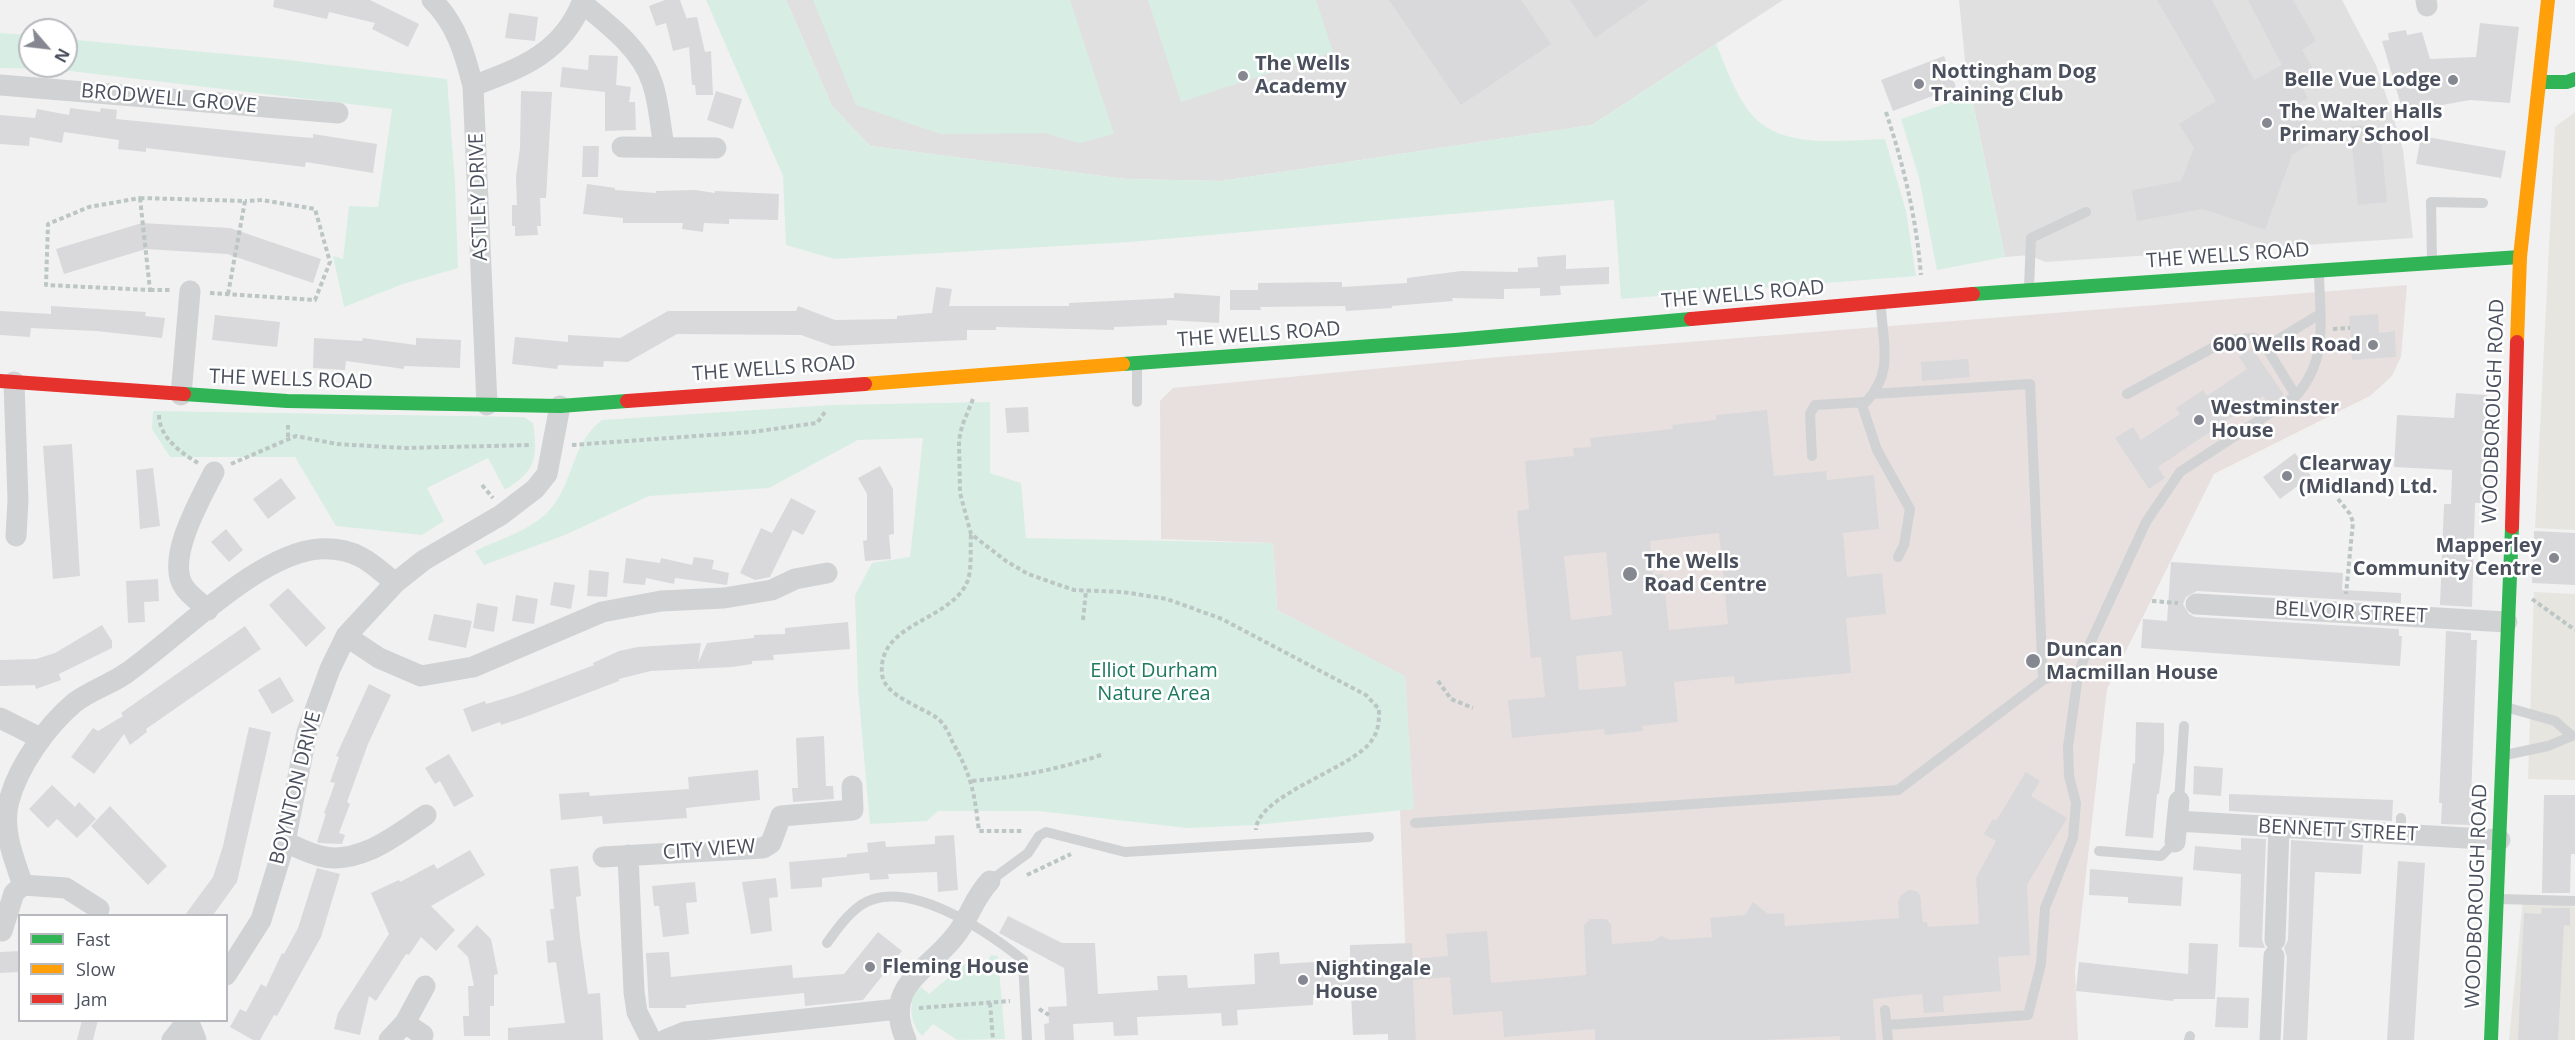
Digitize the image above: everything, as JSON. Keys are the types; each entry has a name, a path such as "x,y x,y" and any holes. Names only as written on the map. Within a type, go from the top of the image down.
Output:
{"street":[{"name":"ASTLEY DRIVE","path":"432,0 453,26 466,57 473,86 487,405"},
{"name":"WOODBOROUGH ROAD","path":"2491,1040 2498,898 2501,756 2506,707 2507,597 2520,257 2548,0"},
{"path":"473,86 542,56 563,34 582,2 611,26 638,56 652,81 664,146"},
{"path":"2540,82 2566,82 2575,79"},
{"name":"BRODWELL GROVE","path":"0,86 339,113"},
{"path":"622,147 716,148"},
{"name":"THE WELLS ROAD","path":"7,381 287,401 560,406 1455,340 1918,298 2520,257"},
{"path":"181,395 190,291"},
{"path":"7,381 9,501 16,536"},
{"name":"BOYNTON DRIVE","path":"228,972 261,920 285,842 307,732 330,669 346,636 395,583 424,560 525,499 547,474 560,406"},
{"path":"208,610 183,587 180,550 192,516 214,472"},
{"path":"23,885 8,836 6,816 9,800 40,738 75,702 124,675 237,587 275,563 318,549 353,551 374,564 395,583"},
{"path":"346,636 379,658 421,676 473,667 602,612 661,601 724,598 772,590 795,579 826,573"},
{"name":"BELVOIR STREET","path":"2196,604 2345,613 2431,613 2507,622"},
{"path":"0,718 40,738"},
{"name":"CITY VIEW","path":"603,857 727,855 763,848 771,843 781,816 854,810 852,783"},
{"path":"2175,842 2178,811"},
{"name":"BENNETT STREET","path":"2178,811 2279,829 2401,826 2500,840"},
{"path":"285,842 322,857 356,856 378,846 426,815"},
{"path":"2270,1040 2279,829"},
{"path":"628,855 634,993 638,1012 651,1040"},
{"path":"906,1040 900,1027 898,1009 900,998 907,986 954,938 982,889 990,881"},
{"path":"2,931 14,892 23,885 66,888 99,909"},
{"path":"389,1040 405,1023 425,986"},
{"path":"678,1032 775,1031 898,1009"},
{"path":"172,1040 186,1022"},
{"path":"189,1022 196,1040"},
{"path":"405,1023 423,1035"}],"lane":[{"path":"2432,262 2431,202 2483,202"},
{"path":"2029,291 2031,238 2086,212"},
{"path":"1887,1025 2028,1015 2041,964 2045,908 2073,838 2076,803 2069,776 2068,747 2078,675 2146,522 2164,492 2180,472 2296,396 2314,371 2321,349 2319,269"},
{"path":"1812,456 1810,414 1815,405 1866,402 1873,394 1886,368 1881,302"},
{"path":"2296,396 2270,357 2272,347 2274,342 2320,314"},
{"path":"2127,394 2227,340 2254,338 2272,347"},
{"path":"1137,363 1137,402"},
{"path":"1873,394 2030,384 2043,680"},
{"path":"1861,402 1877,450 1910,509 1904,544 1898,557"},
{"path":"1415,823 1898,790 2043,680 2058,674 2078,675"},
{"path":"2501,756 2547,746 2572,736 2555,721 2506,707"},
{"path":"2178,811 2184,726"},
{"path":"990,881 1028,853 1039,836 1047,832 1125,852 1369,837"},
{"path":"2099,851 2161,856 2175,842"},
{"path":"827,943 842,923 863,904 886,897 906,897 933,905 1006,946 1023,960 1027,1040"},
{"path":"2498,898 2575,901"},
{"path":"1885,1010 1888,1040"}],"path":[{"path":"1886,112 1908,180 1917,230 1921,275 1918,298"},
{"path":"140,198 150,290 46,285 48,224 89,207 140,198 262,200 315,209 330,262 315,300 228,294 245,201"},
{"path":"2342,328 2350,328"},
{"path":"971,374 973,403 962,426 959,440 960,493 971,534 968,581 954,598 899,635 888,650 882,671 886,684 939,719 972,781 979,831 1025,831 1039,836"},
{"path":"159,424 175,448 214,472 296,436 337,444 404,448 553,446 752,432 817,423 831,405 835,384"},
{"path":"2338,499 2350,514 2353,522 2345,613"},
{"path":"971,534 1028,574 1074,590 1123,592 1167,599 1222,619 1366,695 1379,709 1379,727 1371,742 1272,805 1256,825"},
{"path":"1083,620 1086,591"},
{"path":"2507,597 2535,599 2575,630"},
{"path":"1438,681 1451,699 1473,708"},
{"path":"972,781 1026,776 1062,768 1104,754"},
{"path":"1026,875 1055,863 1090,843"},
{"path":"898,1009 1024,1000 1049,1015"},
{"path":"990,1003 993,1040"}],"shaded area":[{"name":"The Wells Academy","path":"786,0 1783,0 1592,125 1222,181 1125,179 870,146 832,106"},
{"path":"1959,0 2342,0 2376,65 2392,113 2403,150 2413,238 2045,262 2029,255 2005,257 1966,70"},
{"path":"2575,112 2575,530 2535,528 2555,127"},
{"path":"2407,285 2401,357 2392,376 2370,396 2214,474 2107,689 2075,971 2078,1040 1409,1040 1400,810 1413,809 1405,677 1277,610 1273,543 1161,539 1160,401 1173,388 1499,357"},
{"path":"2534,592 2575,594 2575,780 2528,779"},
{"path":"2523,899 2575,907 2575,1040 2509,1040"}],"green space":[{"path":"706,0 786,0 832,106 870,146 1125,179 1222,181 1592,125 1716,44 1744,104 1756,119 1771,130 1807,140 1885,139 1906,211 1916,276 1621,299 1614,200 1130,242 834,259 786,245 783,176"},
{"path":"813,0 1070,0 1114,134 1079,143 1045,133 941,134 856,105"},
{"path":"1148,0 1316,0 1333,52 1181,102"},
{"path":"0,33 18,34 18,68 0,68"},
{"path":"78,40 280,59 447,79 455,182 458,268 403,284 344,307 333,256 343,259 349,206 378,207 392,109 78,72"},
{"path":"1971,95 2005,257 1937,270 1919,178 1901,119"},
{"name":"Elliot Durham Nature Area","path":"990,402 990,473 1021,483 1026,538 1273,543 1277,610 1405,676 1414,809 1256,825 1187,828 1038,811 938,811 927,821 870,824 858,689 855,595 872,563 910,557 923,438 858,440 769,488 649,496 565,535 484,565 475,551 506,538 545,515 565,485 585,439 602,420 831,405"},
{"path":"153,411 524,417 533,423 535,455 529,470 505,490 488,458 427,488 444,521 422,535 336,526 295,457 170,457 152,429"},
{"path":"991,955 998,956 1005,1039 957,1040 933,1024 922,1036 915,1025 911,1011 916,992 921,987 929,994 968,961 981,970"}],"building":[{"path":"274,0 370,0 419,24 408,47 372,29 375,23 329,12 327,19 273,7"},
{"path":"665,0 680,0 688,22 687,18 697,17 705,52 711,51 713,95 696,95 695,85 692,85 689,47 673,51 666,23 656,26 649,6"},
{"path":"1389,0 1521,0 1551,44 1461,105"},
{"path":"1570,0 1649,0 1595,38"},
{"name":"The Walter Halls Primary School","path":"2157,0 2212,0 2254,80 2282,65 2248,0 2293,0 2316,41 2302,50 2315,73 2299,82 2308,98 2296,105 2316,140 2292,155 2265,230 2203,209 2137,221 2132,190 2181,181 2194,148 2179,124 2216,101"},
{"path":"509,13 538,17 535,41 505,38"},
{"name":"Belle Vue Lodge","path":"2480,23 2519,27 2510,103 2470,100 2403,112 2382,41 2389,40 2388,33 2406,30 2407,35 2422,32 2430,59 2476,57"},
{"path":"589,55 618,56 616,85 631,87 629,102 635,102 636,130 605,131 605,92 560,87 562,67 588,70"},
{"name":"Nottingham Dog Training Club","path":"1944,56 1956,87 1893,111 1881,80"},
{"path":"521,91 552,92 546,198 540,198 541,226 537,226 538,235 515,236 515,226 512,226 512,205 517,205 516,177 520,148"},
{"path":"716,91 742,99 733,129 707,120"},
{"path":"70,108 100,112 101,108 117,110 116,119 313,138 313,134 377,144 373,173 306,162 305,167 146,148 146,152 118,149 119,140 64,132 62,143 30,137 29,146 0,144 0,115 35,118 37,109 69,115"},
{"path":"2360,125 2380,129 2387,202 2358,205 2350,126"},
{"path":"2421,136 2506,151 2501,178 2416,164"},
{"path":"583,146 599,146 598,177 582,177"},
{"path":"587,184 615,188 615,190 656,193 656,191 695,190 715,193 715,191 779,194 778,220 729,219 729,224 704,223 703,232 682,229 683,223 623,223 623,218 583,214"},
{"path":"142,223 230,228 321,259 313,283 227,254 146,249 64,274 56,249"},
{"path":"1566,255 1566,269 1609,267 1609,284 1560,286 1561,295 1540,296 1540,288 1504,289 1504,299 1452,298 1453,301 1392,306 1392,308 1346,311 1345,306 1260,307 1261,310 1230,310 1230,290 1258,290 1258,283 1342,282 1342,287 1407,283 1407,278 1461,271 1518,272 1518,268 1538,267 1537,257"},
{"path":"936,287 952,289 949,306 1069,306 1069,303 1174,298 1174,293 1220,296 1219,323 1167,320 1167,325 1114,327 1114,330 996,327 996,330 967,330 967,340 832,346 801,335 677,334 628,362 604,361 603,367 558,365 557,369 512,364 515,337 568,342 568,335 620,338 668,311 796,311 798,306 835,320 897,319 897,316 932,313"},
{"path":"51,306 146,312 145,316 165,318 162,338 96,331 31,328 30,337 0,335 0,311 51,314"},
{"name":"600 Wells Road","path":"2378,314 2379,333 2395,331 2396,357 2352,360 2349,316"},
{"path":"215,315 280,322 277,347 212,340"},
{"path":"314,338 362,341 363,338 416,345 416,338 461,340 460,368 404,366 404,369 346,361 345,370 313,368"},
{"name":"Westminster House","path":"2252,348 2284,395 2269,405 2263,396 2158,467 2165,478 2149,489 2115,438 2133,427 2141,440 2180,414 2176,408 2203,390 2207,396 2247,369 2239,357"},
{"path":"1968,359 1970,377 1922,381 1921,362"},
{"path":"2456,393 2487,395 2483,503 2475,503 2472,607 2440,605 2444,504 2451,504 2452,470 2394,467 2397,415 2454,418"},
{"path":"1028,407 1029,432 1007,433 1005,408"},
{"path":"1767,410 1774,476 1826,471 1827,480 1874,475 1879,529 1843,533 1847,577 1882,573 1886,614 1846,618 1851,673 1735,684 1734,676 1674,682 1678,722 1642,726 1643,731 1605,735 1604,729 1512,738 1508,700 1545,697 1541,657 1531,658 1517,511 1529,509 1525,461 1574,456 1573,448 1591,447 1590,438 1673,429 1672,425 1716,420 1716,415","holes":["1719,533 1728,624 1669,630 1663,574 1653,575 1650,541","1606,552 1612,615 1571,620 1564,556","1622,651 1626,686 1579,690 1576,656"]},
{"path":"72,444 80,576 53,579 43,446"},
{"name":"Clearway (Midland) Ltd.","path":"2295,453 2311,476 2280,499 2263,477"},
{"path":"880,466 893,489 894,534 889,535 891,559 865,561 863,541 867,540 867,494 858,478"},
{"path":"153,468 160,526 140,529 136,470"},
{"path":"281,478 296,498 268,519 253,499"},
{"path":"791,498 816,511 803,535 793,530 770,577 755,580 740,573 761,528 772,533"},
{"path":"226,529 243,550 229,562 211,542"},
{"name":"Mapperley Community Centre","path":"2534,531 2575,533 2575,585 2532,583"},
{"path":"694,557 714,560 712,569 729,573 727,585 675,578 674,584 646,578 645,585 623,583 626,558 660,563 661,558 692,565"},
{"path":"2171,562 2343,573 2342,590 2401,593 2401,603 2197,591 2186,597 2183,604 2189,614 2195,617 2399,629 2399,636 2402,636 2400,666 2141,648 2143,619 2167,621"},
{"path":"589,570 609,572 607,597 587,596"},
{"path":"158,579 159,601 144,602 145,622 128,623 126,581"},
{"path":"554,582 575,585 571,609 550,605"},
{"path":"288,588 326,628 306,647 269,605"},
{"path":"516,595 538,599 534,624 512,621"},
{"path":"477,603 498,607 494,632 473,628"},
{"path":"434,614 472,621 466,648 428,640"},
{"path":"848,622 850,649 773,655 774,660 752,661 752,664 732,667 651,671 619,679 619,681 525,717 501,725 500,722 472,732 463,709 485,701 486,704 516,695 594,665 593,663 619,651 638,647 701,643 698,663 707,643 754,638 754,635 785,634 785,628"},
{"path":"102,625 112,641 112,648 59,674 61,680 36,689 35,685 0,686 0,660 36,659 55,653"},
{"path":"245,626 261,649 146,729 147,732 130,745 124,734 94,774 71,757 93,728 98,731 123,716 121,713"},
{"path":"2446,631 2471,633 2471,640 2477,640 2470,825 2441,824 2442,803 2439,803"},
{"path":"280,677 294,701 272,714 258,690"},
{"path":"369,684 391,695 368,744 347,802 350,804 339,833 345,835 342,844 319,843 317,842 326,814 324,813 335,783 330,782 339,757 336,756"},
{"path":"2136,722 2164,723 2164,751 2153,838 2125,836 2133,763 2135,764"},
{"path":"249,727 271,732 237,882 214,914 186,914 213,877 223,846"},
{"path":"824,736 826,786 833,786 834,799 793,802 792,788 798,788 796,738"},
{"path":"449,754 474,796 454,807 440,781 435,784 425,768"},
{"path":"2194,766 2223,768 2221,796 2193,794"},
{"path":"758,770 760,800 686,808 687,818 603,824 602,816 561,820 559,794 589,792 590,796 689,789 688,777"},
{"path":"2026,772 2040,781 2031,796 2067,818 2027,885 2030,955 1998,957 2001,991 1943,996 1944,1012 1924,1013 1922,994 1873,999 1876,1040 1840,1040 1840,1036 1767,1040 1595,1040 1595,1029 1504,1037 1502,1011 1453,1015 1450,977 1413,980 1416,1040 1388,1040 1388,1034 1353,1035 1351,993 1313,995 1313,1005 1237,1010 1238,1025 1222,1026 1221,1013 1137,1017 1138,1035 1114,1036 1113,1022 1073,1024 1074,1040 1045,1040 1044,1024 1049,1023 1048,1007 1067,1006 1064,968 999,933 1008,916 1062,943 1095,943 1098,994 1158,990 1157,976 1187,975 1188,988 1255,984 1254,954 1279,952 1280,964 1350,960 1350,945 1412,943 1413,959 1448,956 1446,934 1487,931 1491,983 1586,975 1584,925 1590,919 1606,919 1611,924 1612,944 1653,941 1661,936 1670,940 1712,937 1710,918 1745,915 1753,902 1768,914 1784,913 1785,926 1899,918 1898,902 1901,895 1909,890 1916,891 1920,895 1923,922 1927,922 1928,927 1979,924 1976,878 1996,841 1984,834 1993,819 1996,821"},
{"path":"52,785 75,807 79,802 96,819 77,838 57,819 48,828 29,809"},
{"path":"2229,794 2393,800 2392,821 2229,811"},
{"path":"2544,795 2575,795 2575,854 2571,854 2570,893 2542,893"},
{"path":"110,806 167,866 148,885 91,826"},
{"path":"954,835 958,890 938,892 937,872 888,874 889,879 870,880 869,873 822,878 822,887 791,889 789,862 847,857 847,854 868,852 867,843 885,841 886,847 935,844 935,836"},
{"path":"2241,838 2266,839 2262,940 2265,948 2239,947 2241,874 2193,870 2195,846 2241,850"},
{"path":"2291,840 2363,845 2361,874 2315,872 2307,1040 2283,1040 2287,957 2284,948 2288,940"},
{"path":"470,850 485,875 431,906 455,930 436,951 421,937 409,955 406,954 376,1001 369,996 360,1035 334,1029 338,1013 389,934 371,893 399,880 400,882 434,864 437,869"},
{"path":"2398,861 2425,863 2414,1040 2387,1040"},
{"path":"578,866 581,896 576,897 588,994 600,993 603,1040 508,1040 508,1028 565,1023 556,962 548,963 546,941 554,940 550,909 554,909 550,869"},
{"path":"317,868 340,874 321,937 277,1016 274,1015 260,1040 253,1040 230,1027 240,1009 246,1012 261,984 266,987 282,953 284,954 298,928"},
{"path":"2090,869 2183,877 2181,906 2128,903 2128,897 2089,895"},
{"path":"776,878 778,897 769,898 772,931 751,934 742,882"},
{"path":"695,882 697,902 686,903 689,934 663,937 659,906 654,906 652,886"},
{"path":"2542,908 2570,908 2570,926 2564,925 2558,1040 2518,1040 2524,913 2541,914"},
{"path":"477,925 491,939 498,974 494,975 494,1006 490,1006 490,1036 464,1036 463,1016 469,1016 468,986 474,986 468,957 457,946"},
{"path":"878,932 902,951 863,1000 805,1006 804,993 686,1005 686,1008 649,1008 646,953 669,952 671,977 792,965 793,978 844,974"},
{"path":"2189,943 2218,944 2215,999 2174,999 2173,1001 2076,991 2079,962 2188,974"},
{"path":"18,951 18,972 0,973 0,952"},
{"path":"2217,997 2249,998 2248,1028 2215,1027"},
{"path":"82,1022 98,1022 93,1040 77,1040"}],"traffic: fast":[{"path":"2540,82 2567,82 2575,79"},
{"path":"1973,294 2520,257"},
{"path":"1123,364 1455,340 1691,319"},
{"path":"184,394 287,401 560,406 627,401"},
{"path":"2491,1040 2512,527"}],"traffic: slow":[{"path":"2517,342 2520,257 2548,0"},
{"path":"865,384 1123,364"}],"traffic: jam":[{"path":"1691,319 1973,294"},
{"path":"2512,527 2517,342"},
{"path":"0,381 184,394"},
{"path":"627,401 865,384"}],"place":[{"name":"The Wells Academy","path":"1243,76"},
{"name":"Belle Vue Lodge","path":"2453,80"},
{"name":"Nottingham Dog Training Club","path":"1919,84"},
{"name":"The Walter Halls Primary School","path":"2267,123"},
{"name":"600 Wells Road","path":"2373,345"},
{"name":"Westminster House","path":"2199,420"},
{"name":"Clearway (Midland) Ltd.","path":"2287,476"},
{"name":"Mapperley Community Centre","path":"2554,558"},
{"name":"The Wells Road Centre","path":"1630,574"},
{"name":"Duncan Macmillan House","path":"2033,661"},
{"name":"Fleming House","path":"870,967"},
{"name":"Nightingale House","path":"1303,980"}]}
